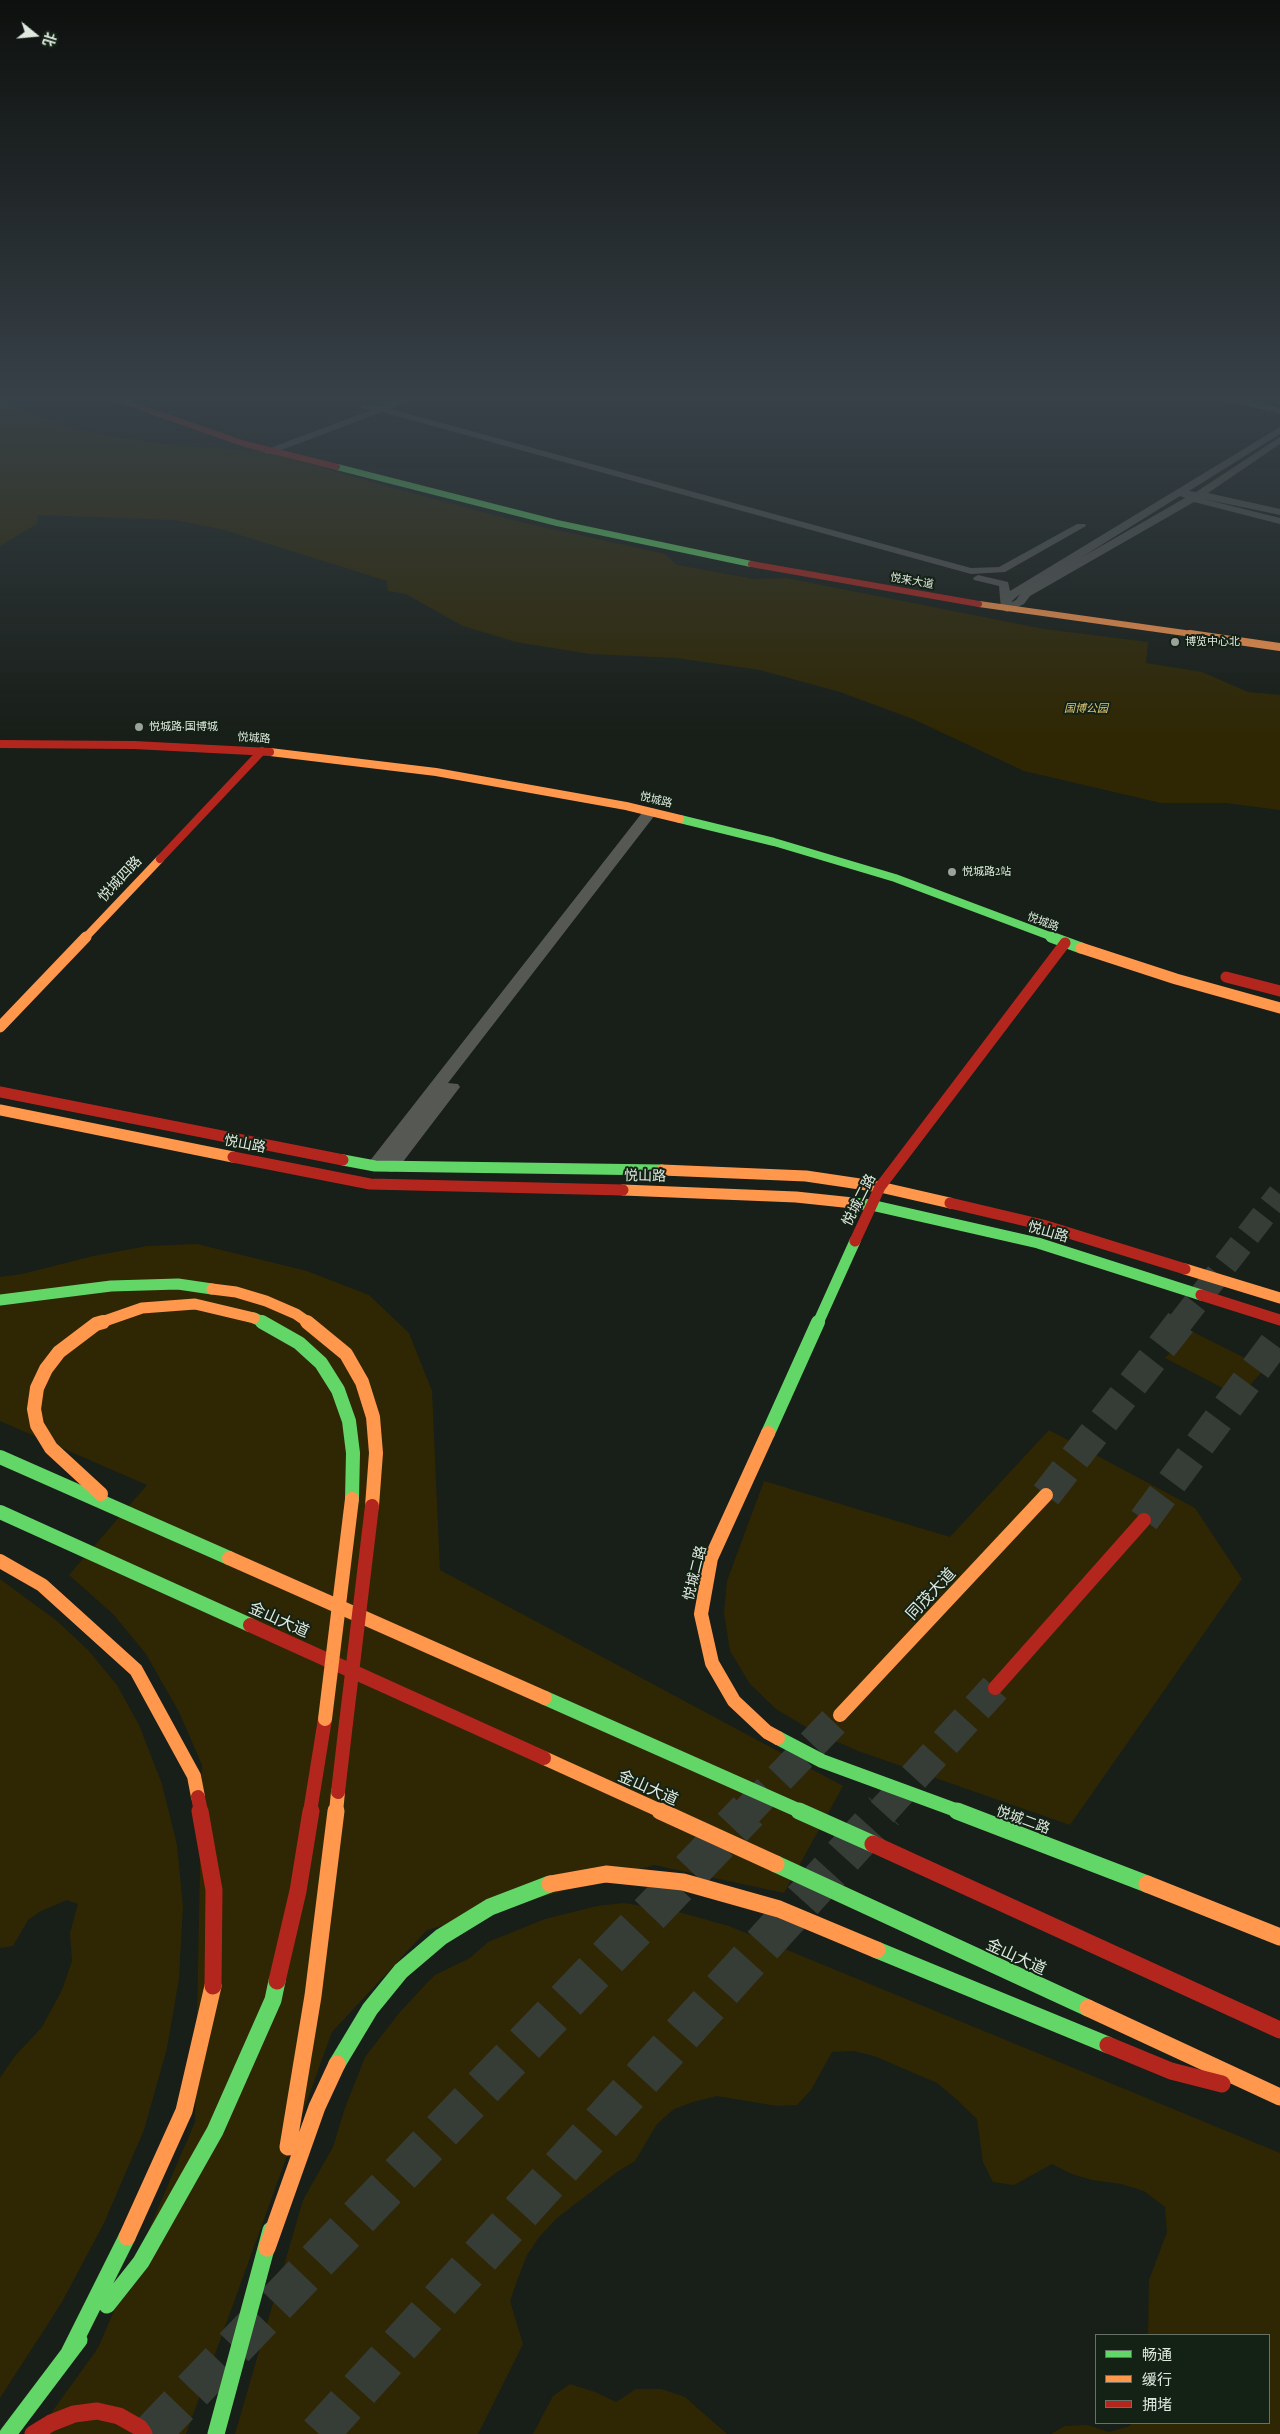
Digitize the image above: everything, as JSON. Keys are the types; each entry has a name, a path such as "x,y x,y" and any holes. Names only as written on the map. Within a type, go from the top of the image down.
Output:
{"main road":[{"name":"悦来大道","path":"542,511 735,552 1007,605 1280,647"},
{"name":"悦来大道","path":"1007,605 1020,602 1280,636"},
{"path":"0,733 140,733"},
{"name":"悦城路","path":"0,744 134,745 262,751 436,772 656,813 774,842 894,878 1065,943 1176,979 1280,1008"},
{"name":"悦城四路","path":"0,1027 262,751"},
{"name":"悦城二路","path":"1065,943 880,1186 711,1558 701,1614 712,1663 734,1702 767,1732 822,1761 1060,1849 1280,1937"},
{"path":"1214,973 1280,991"},
{"name":"悦山路","path":"0,1092 382,1167 725,1171 806,1176 880,1186 1043,1225 1280,1298"},
{"name":"悦山路","path":"0,1110 370,1184 722,1193 796,1197 871,1205 1038,1243 1280,1320"},
{"path":"0,1300 111,1286 178,1284 236,1292 266,1301 296,1314 322,1332 346,1354 362,1382 374,1426 376,1453 372,1506 313,1996 296,2108 267,2248 216,2434"},
{"path":"8,2434 141,2262 215,2131 273,2000 298,1891 325,1719 352,1499 353,1454 349,1421 338,1390 321,1363 283,1333 250,1316 195,1304 165,1305 142,1308 96,1324 76,1337 59,1352 46,1369 37,1388 34,1409 36,1425 51,1448 116,1509"},
{"path":"0,1457 825,1822 1280,2030"},
{"name":"同茂大道","path":"840,1715 1046,1495"},
{"name":"金山大道","path":"0,1512 799,1874 1280,2098"},
{"path":"995,1688 1144,1520"},
{"path":"0,1561 42,1586 136,1670 194,1776 214,1890 214,1990 184,2111 120,2254 69,2354"},
{"path":"267,2248 318,2107 342,2052 370,2009 401,1971 441,1937 490,1907 542,1886 606,1874 683,1882 779,1909 1171,2071 1280,2098"},
{"path":"33,2434 51,2423 74,2414 97,2412 119,2416 140,2428 144,2434"}],"street":[{"path":"734,511 1004,584 1007,605"},
{"path":"755,511 971,571 1001,570 1081,526"},
{"path":"1007,605 1014,593 1149,511"},
{"path":"1020,602 1026,594 1170,511"},
{"path":"1235,511 1280,521"},
{"path":"382,1167 656,813"}],"green space":[{"name":"国博公园","path":"0,511 478,511 665,554 677,565 754,579 786,578 1044,629 1148,642 1146,663 1202,672 1248,692 1280,695 1280,810 1225,803 1161,803 1024,771 913,719 840,692 760,670 676,658 590,654 516,642 463,626 406,594 388,591 387,581 224,530 175,520 38,515 37,524 0,546"},
{"path":"197,1244 307,1271 369,1295 409,1333 432,1391 440,1570 843,1786 784,1893 654,1865 427,1930 332,2032 186,2434 36,2434 98,2348 195,2122 202,1765 179,1712 146,1654 113,1614 69,1575 147,1485 0,1421 0,1277 22,1274 93,1256 147,1246"},
{"path":"1191,1331 1265,1368 1240,1397 1165,1358"},
{"path":"1049,1430 1195,1508 1242,1579 1070,1825 858,1751 811,1730 776,1709 750,1684 730,1651 724,1613 727,1581 764,1481 950,1537"},
{"path":"0,1579 57,1621 88,1650 117,1685 139,1725 162,1784 177,1845 183,1906 179,1979 167,2048 144,2130 104,2223 62,2302 0,2398 0,2078 15,2056 42,2027 62,1990 72,1961 70,1933 78,1904 67,1900 41,1911 28,1920 13,1946 0,1948"},
{"path":"623,1903 675,1911 729,1926 1280,2153 1280,2434 1051,2434 1065,2426 1087,2425 1109,2432 1131,2424 1270,2424 1270,2334 1148,2334 1149,2280 1167,2232 1165,2207 1144,2191 1121,2184 1092,2180 1072,2174 1052,2164 1014,2185 993,2182 983,2162 977,2119 955,2098 937,2083 874,2056 854,2051 832,2052 811,2090 797,2105 777,2106 717,2096 674,2109 657,2124 635,2161 617,2172 557,2218 540,2236 527,2255 518,2278 510,2301 523,2344 478,2434 235,2434 303,2200 333,2147 345,2108 365,2057 400,2012 435,1975 470,1958 488,1942 545,1919 597,1906"},
{"path":"570,2384 595,2392 616,2402 636,2389 661,2389 685,2397 727,2434 533,2434 553,2396"}],"tunnel":[{"path":"1180,1323 1280,1194"},
{"path":"1046,1495 1181,1322"},
{"path":"1144,1520 1280,1336"},
{"path":"882,1812 995,1688"},
{"path":"747,1812 840,1715"},
{"path":"151,2434 748,1811"},
{"path":"319,2434 884,1811"}],"traffic: fast":[{"path":"508,511 557,523 751,564"},
{"path":"680,819 774,842 895,878 1081,948"},
{"path":"343,1160 375,1166 662,1170"},
{"path":"853,1203 871,1205 1038,1243 1201,1295"},
{"path":"768,1433 855,1241"},
{"path":"0,1300 111,1286 178,1284 212,1289"},
{"path":"254,1318 276,1328 299,1343 321,1363 338,1390 349,1421 353,1453 352,1499"},
{"path":"0,1457 229,1558"},
{"path":"0,1512 250,1625"},
{"path":"545,1698 873,1844"},
{"path":"778,1738 822,1761 1060,1849 1147,1884"},
{"path":"776,1864 1088,2008"},
{"path":"337,2064 370,2009 401,1971 441,1937 490,1907 550,1884"},
{"path":"877,1950 1108,2045"},
{"path":"107,2305 141,2262 215,2131 273,2000 277,1981"},
{"path":"216,2434 271,2230"},
{"path":"69,2353 127,2237"},
{"path":"8,2434 79,2340"}],"traffic: slow":[{"path":"979,604 1280,647"},
{"path":"270,752 436,772 626,806 680,819"},
{"path":"0,1027 160,859"},
{"path":"1081,948 1176,979 1280,1008"},
{"path":"0,1110 233,1157"},
{"path":"662,1170 806,1176 880,1187 950,1203"},
{"path":"623,1190 796,1197 853,1203"},
{"path":"1185,1269 1280,1298"},
{"path":"212,1289 236,1292 266,1301 296,1314 322,1332 346,1354 362,1382 373,1417 376,1453 372,1506"},
{"path":"101,1494 51,1448 37,1425 34,1409 37,1388 46,1369 59,1352 96,1324 142,1308 195,1304 254,1318"},
{"path":"768,1433 711,1558 701,1614 712,1663 734,1701 767,1732 778,1738"},
{"path":"840,1715 1046,1495"},
{"path":"325,1719 352,1499"},
{"path":"229,1558 545,1698"},
{"path":"0,1561 42,1585 136,1670 194,1776 198,1797"},
{"path":"544,1758 776,1864"},
{"path":"288,2147 313,1996 338,1792"},
{"path":"550,1884 606,1874 683,1882 779,1909 877,1950"},
{"path":"1147,1884 1280,1937"},
{"path":"127,2237 184,2111 213,1986"},
{"path":"1088,2008 1280,2097"},
{"path":"267,2248 317,2107 337,2064"}],"traffic: jam":[{"path":"751,564 979,604"},
{"path":"0,744 134,745 270,752"},
{"path":"160,859 262,751"},
{"path":"855,1241 880,1187 1065,943"},
{"path":"1226,977 1280,991"},
{"path":"0,1092 343,1160"},
{"path":"233,1157 370,1184 623,1190"},
{"path":"950,1203 1043,1225 1185,1269"},
{"path":"1201,1295 1280,1320"},
{"path":"346,1723 372,1506"},
{"path":"995,1688 1144,1520"},
{"path":"250,1625 544,1758"},
{"path":"277,1981 298,1891 325,1719"},
{"path":"338,1792 346,1723"},
{"path":"198,1797 214,1890 213,1986"},
{"path":"873,1844 1280,2030"},
{"path":"1108,2045 1171,2071 1222,2084"},
{"path":"33,2434 51,2423 74,2414 97,2411 119,2416 140,2428 144,2434"}],"place":[{"name":"博览中心北","path":"1175,642"},
{"name":"悦城路·国博城","path":"139,727"},
{"name":"悦城路2站","path":"952,872"}]}
